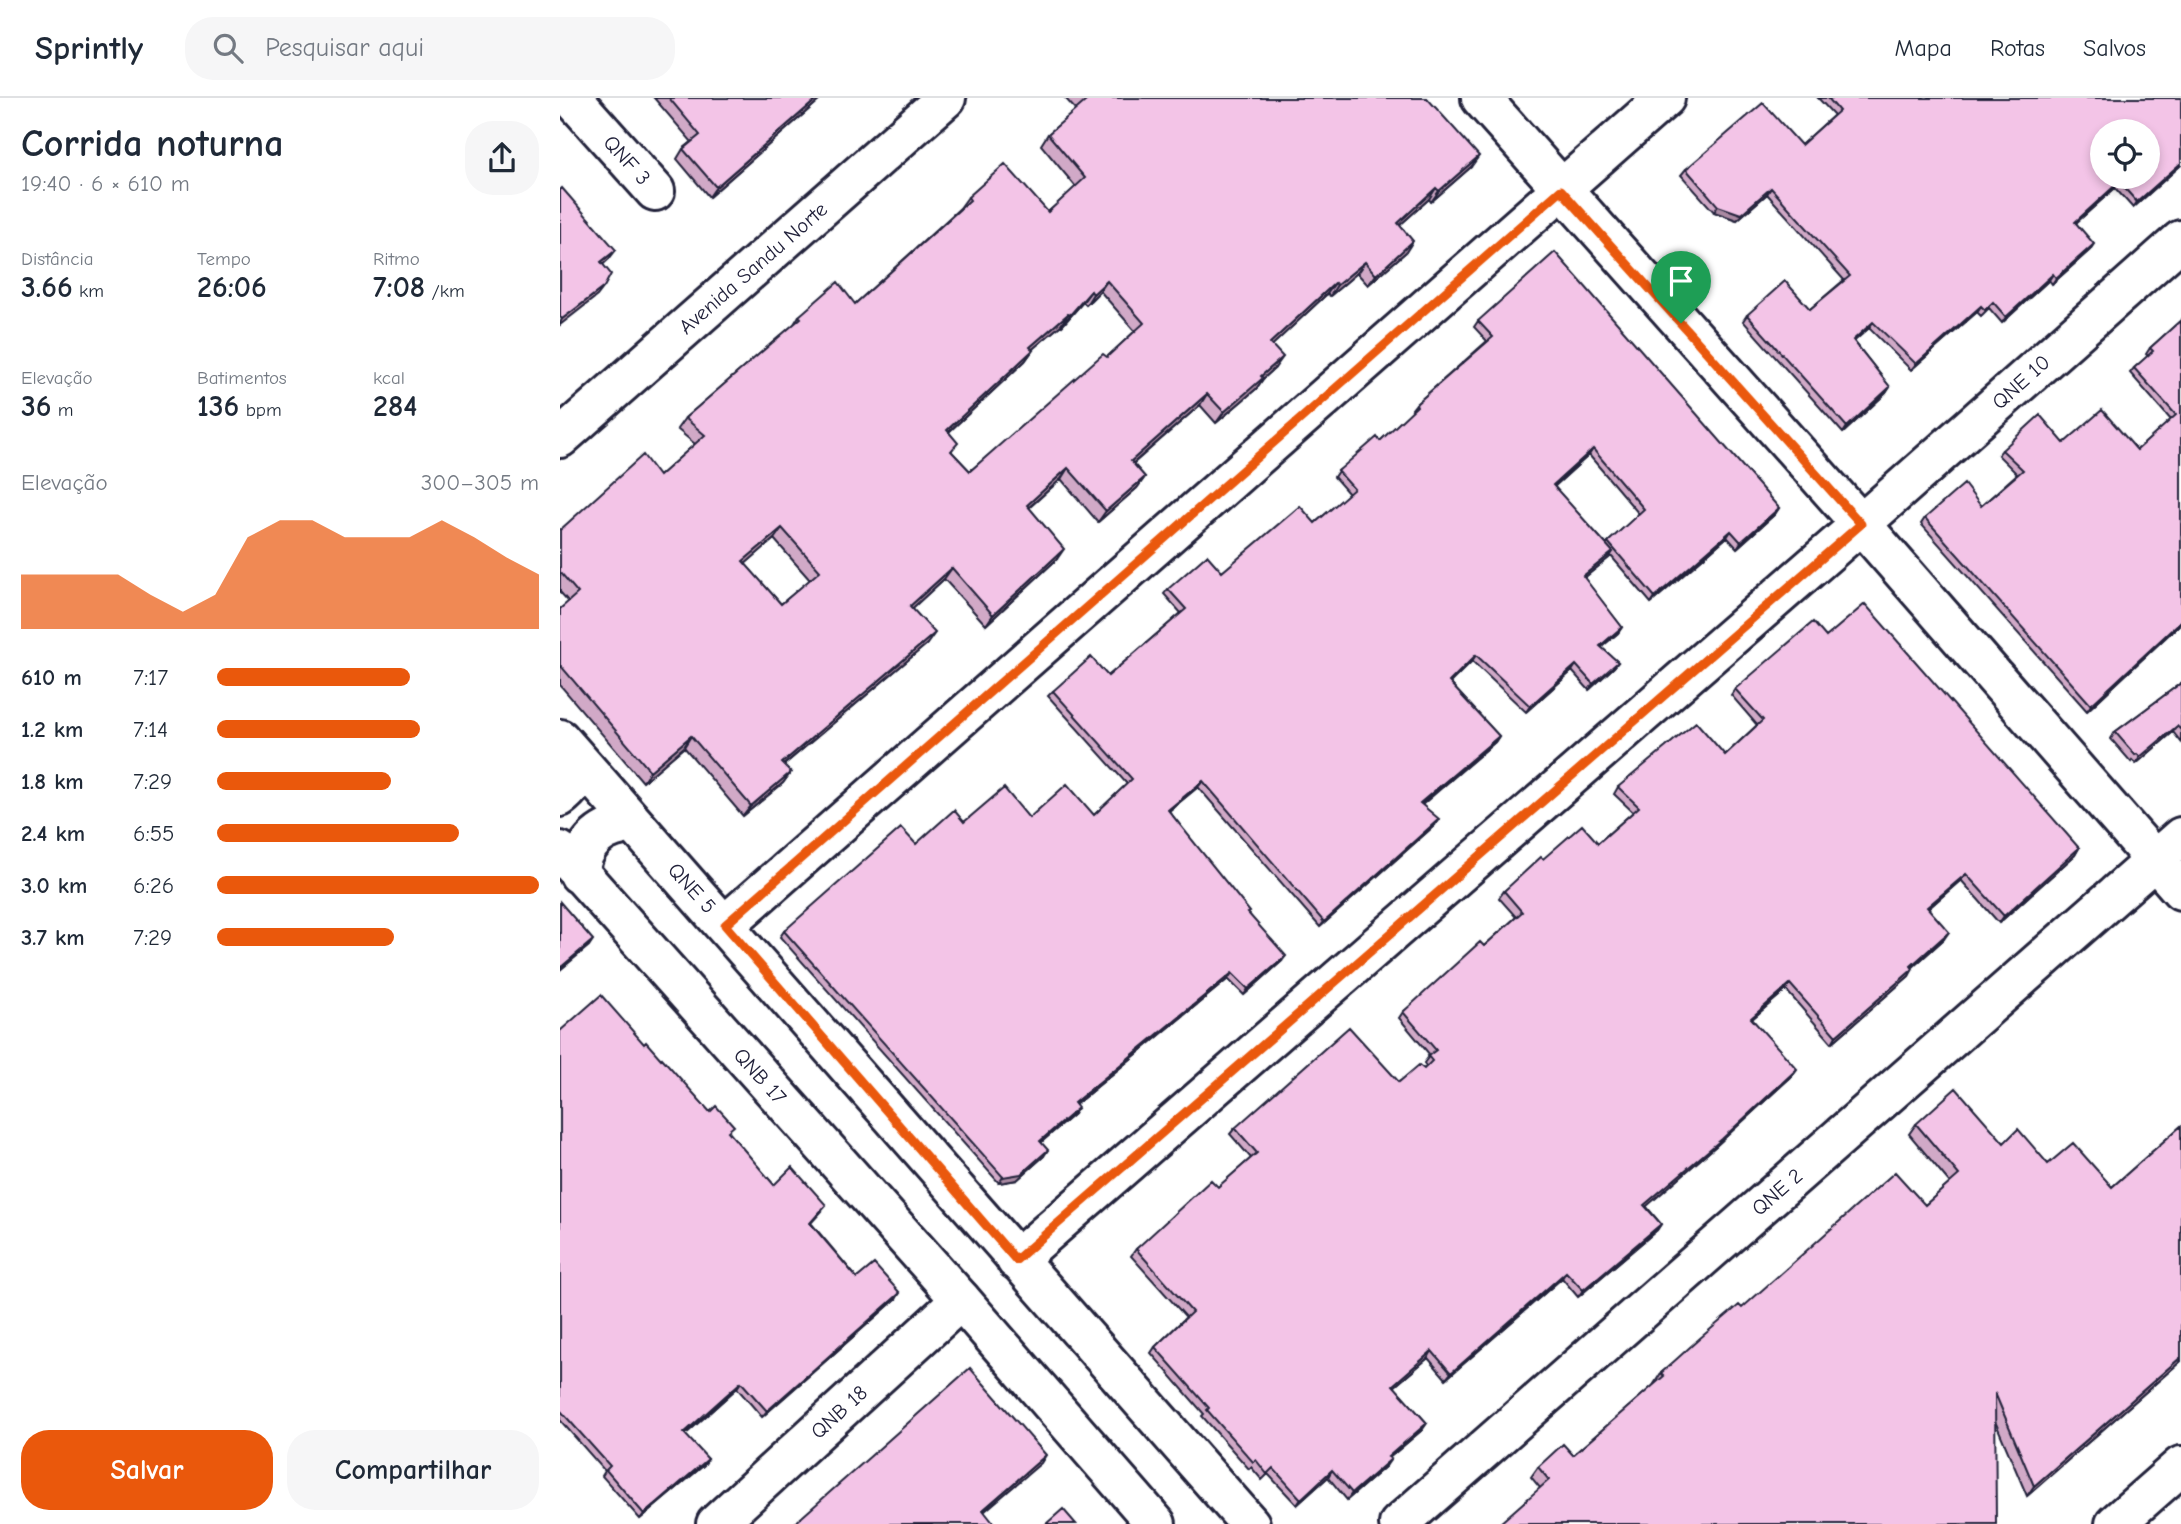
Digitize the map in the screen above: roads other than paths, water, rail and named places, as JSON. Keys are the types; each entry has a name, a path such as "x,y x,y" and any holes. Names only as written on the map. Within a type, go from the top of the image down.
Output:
{"street":[{"name":"QNF 3","path":"572,98 655,191"},
{"name":"Avenida Sandu Norte","path":"560,438 946,98"},
{"path":"1481,98 1861,524 2168,849 2181,890"},
{"path":"725,925 1665,98"},
{"name":"QNE 10","path":"1016,1260 1861,524 2181,240"},
{"path":"560,797 573,785 576,778 575,769 563,743"},
{"name":"QNE 5","path":"563,743 1250,1524"},
{"path":"570,862 584,852 594,839 616,825 634,824"},
{"name":"QNE 2","path":"1399,1524 2168,849"},
{"name":"QNB 17","path":"570,862 961,1300 1156,1524"},
{"name":"QNB 18","path":"716,1524 961,1300"},
{"path":"2115,1524 2181,1466"}]}
